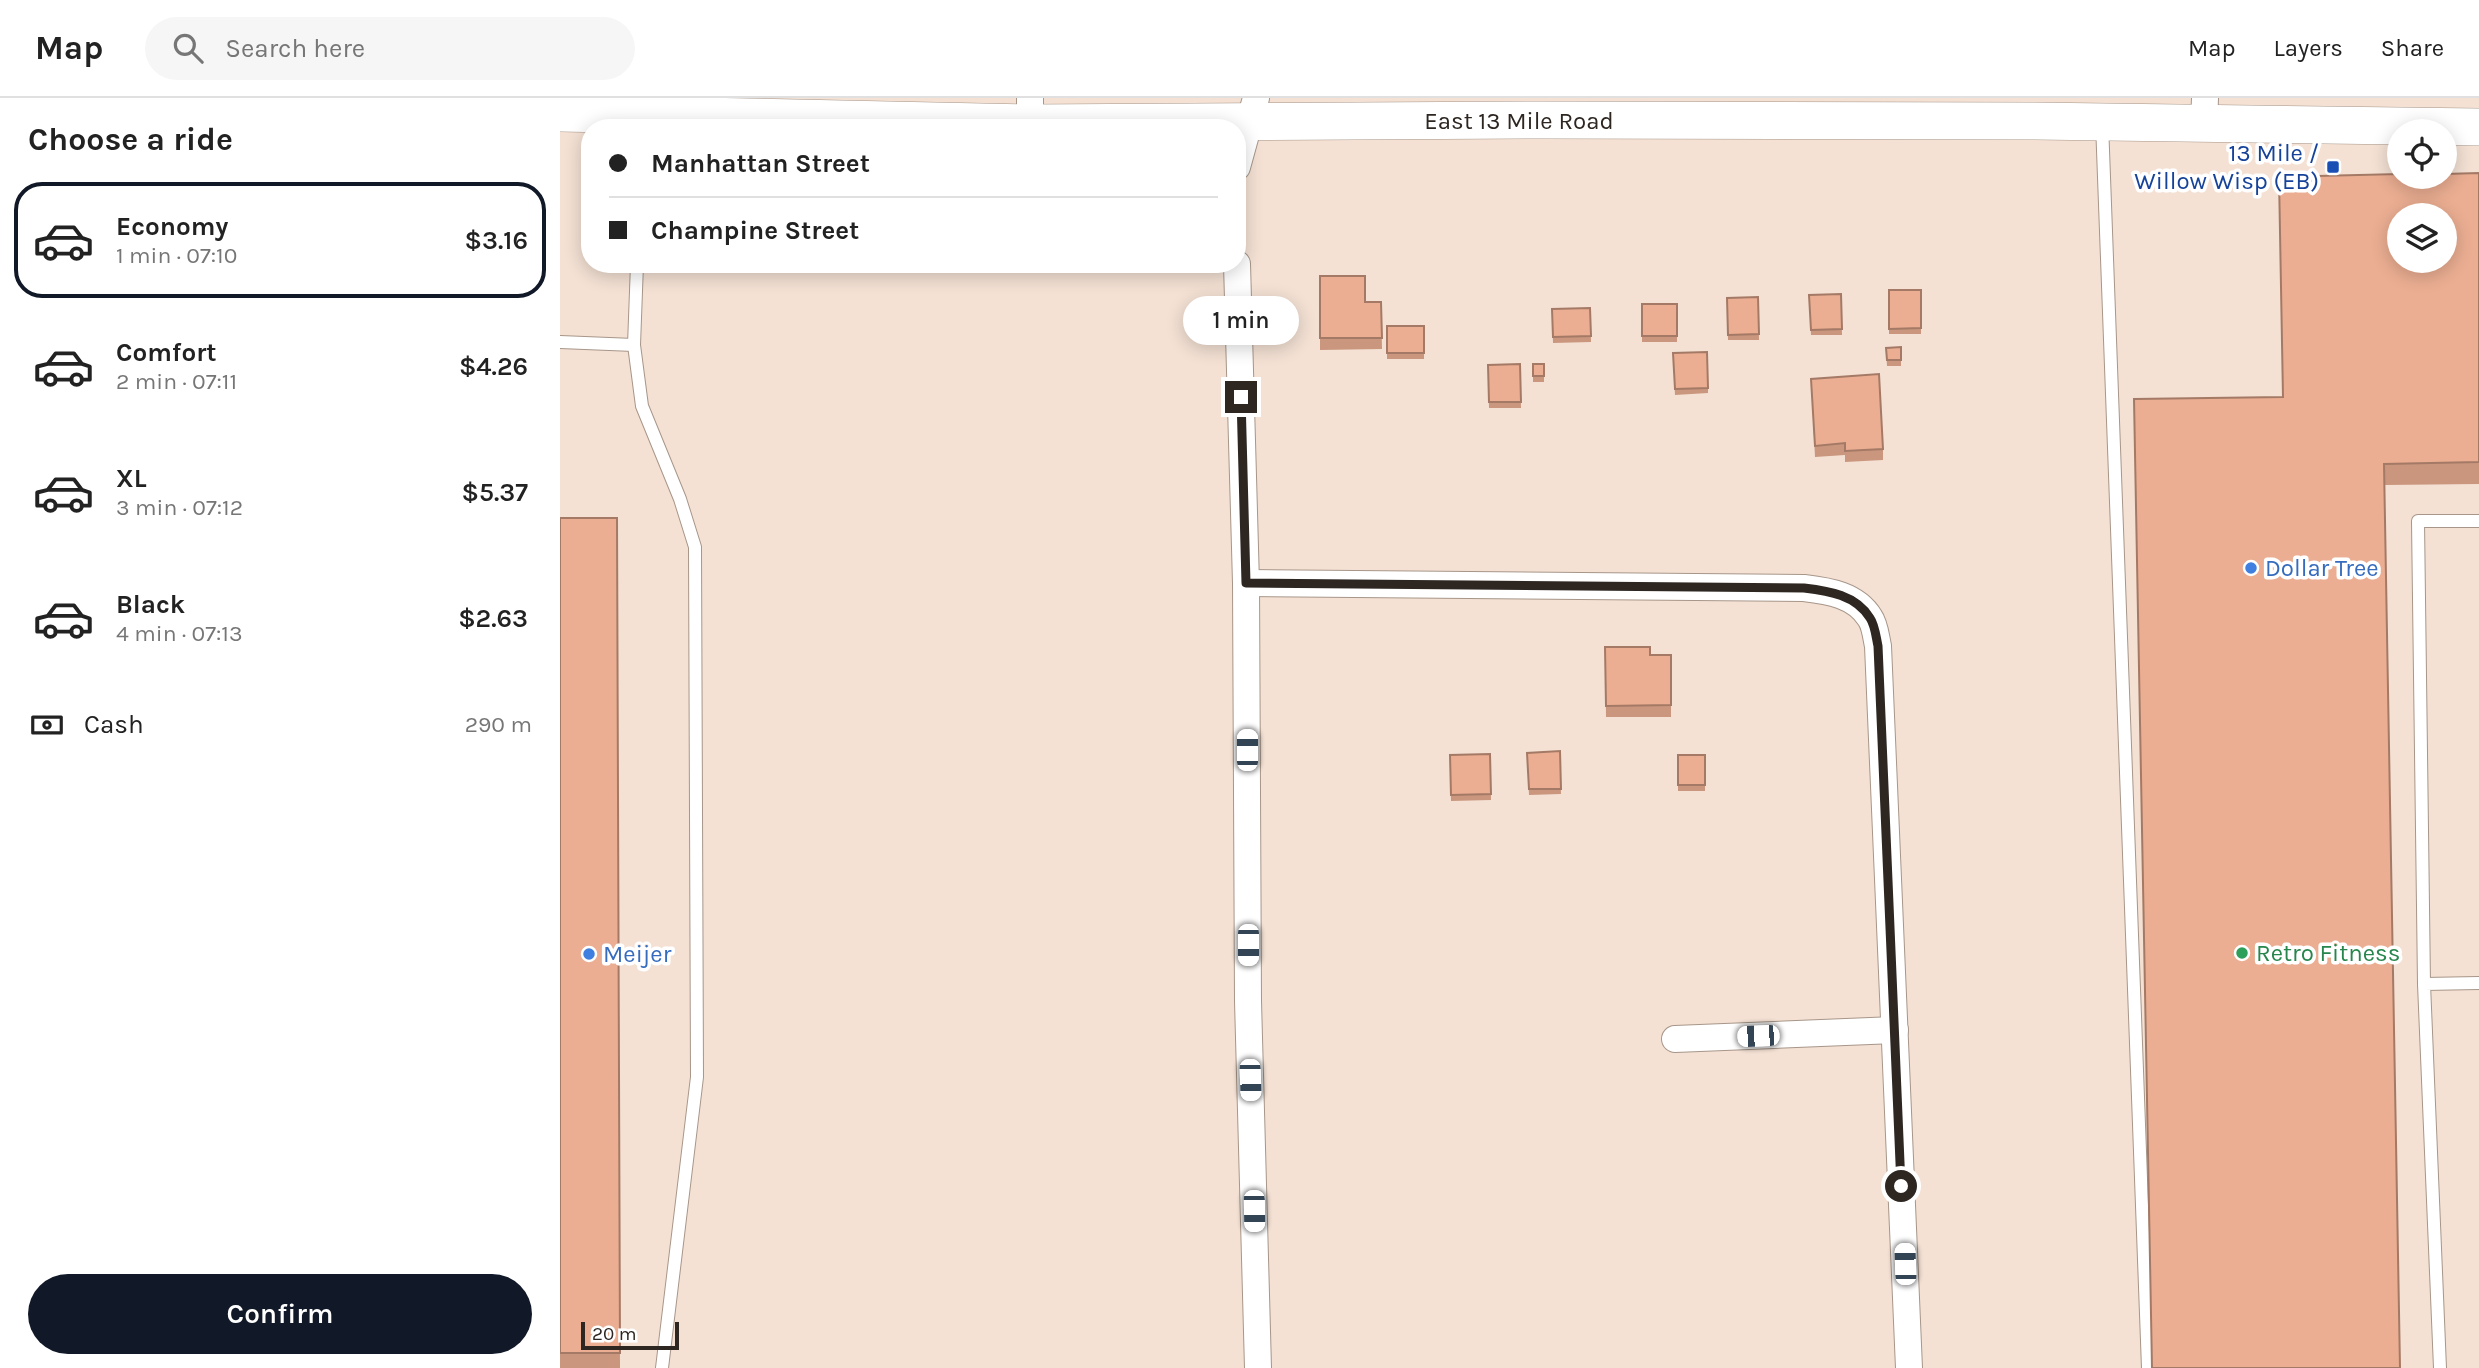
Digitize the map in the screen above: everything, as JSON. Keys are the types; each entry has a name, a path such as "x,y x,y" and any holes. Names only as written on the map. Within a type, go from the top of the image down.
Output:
{"main road":[{"name":"East 13 Mile Road","path":"576,108 634,119"},
{"name":"East 13 Mile Road","path":"697,119 1030,111 1253,110 1541,115 1972,116 2102,123 2204,111 2479,127"}],"street":[{"path":"1246,135 1253,110"},
{"path":"1237,273 1246,583 1248,1001 1258,1368"},
{"path":"1246,583 1804,588 1827,591 1856,601 1871,619 1878,646 1909,1368"},
{"path":"1675,1039 1895,1030"}],"lane":[{"path":"2102,123 2148,1368"},
{"path":"637,273 635,345 642,406 680,499 695,547 697,1077 662,1368"},
{"path":"560,342 635,345"},
{"path":"2440,1368 2424,984 2418,522 2479,521"},
{"path":"2424,984 2479,983"}],"building":[{"path":"2479,173 2479,462 2384,464 2400,1368 2152,1368 2134,399 2283,397 2279,177 2387,174 2387,189 2457,189 2457,174"},
{"path":"1320,276 1365,276 1365,302 1381,302 1382,338 1320,338"},
{"path":"1889,290 1921,290 1921,328 1889,329"},
{"path":"1841,294 1842,329 1811,330 1809,295"},
{"path":"1758,297 1759,334 1728,335 1727,298"},
{"path":"1642,304 1677,304 1677,336 1642,336"},
{"path":"1590,308 1591,336 1553,337 1552,309"},
{"path":"1387,326 1424,326 1424,353 1387,353"},
{"path":"1901,347 1901,360 1887,360 1886,348"},
{"path":"1707,352 1708,388 1675,389 1673,353"},
{"path":"1520,364 1521,402 1489,402 1488,365"},
{"path":"1533,364 1544,364 1544,376 1533,376"},
{"path":"1879,374 1883,449 1845,451 1845,443 1815,446 1811,379"},
{"name":"Meijer","path":"560,518 617,518 620,1353 560,1353"},
{"path":"1605,647 1650,647 1650,655 1671,655 1671,705 1606,706"},
{"path":"1560,751 1561,789 1529,789 1527,753"},
{"path":"1490,754 1491,794 1451,795 1450,755"},
{"path":"1678,755 1705,755 1705,785 1678,785"}],"place":[{"name":"13 Mile / Willow Wisp (EB)","path":"2333,167"},
{"name":"Dollar Tree","path":"2251,568"},
{"name":"Retro Fitness","path":"2242,953"},
{"name":"Meijer","path":"589,954"}],"route":[{"path":"1241,397 1246,583 1804,588 1827,591 1856,601 1871,619 1878,646 1901,1186"}]}
